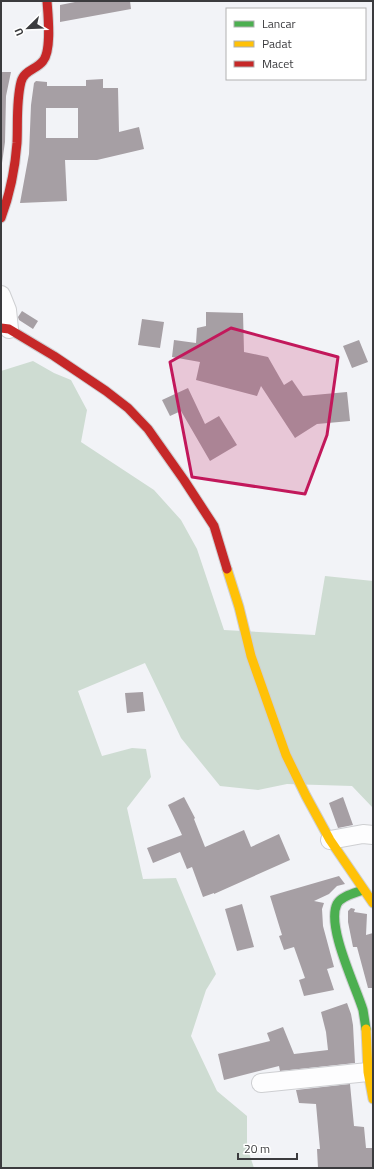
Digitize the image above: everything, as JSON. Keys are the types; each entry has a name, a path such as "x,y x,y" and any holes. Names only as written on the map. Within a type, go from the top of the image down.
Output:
{"street":[{"path":"1,218 7,202 14,168 17,144 18,102 21,80 26,73 43,62 46,56 48,28 47,1"},
{"path":"1,295 7,310 5,329 54,356 106,391 128,408 148,429 161,446 214,526 239,607 251,656 286,755 330,840 373,903"},
{"path":"330,840 363,834 373,835"},
{"path":"363,890 342,898 334,909 335,923 342,953 363,1010 366,1030 368,1072 373,1099"},
{"path":"261,1083 368,1072"}],"highlighted area":[{"path":"231,328 338,357 327,435 305,494 192,477 170,362"}],"shaded area":[{"path":"33,361 54,373 71,380 87,410 81,442 154,490 181,520 197,549 224,630 315,635 325,576 373,581 373,808 352,786 287,784 258,790 220,786 181,738 145,663 78,691 102,756 132,748 146,749 151,777 127,808 143,879 176,878 216,974 206,990 191,1036 217,1091 247,1116 247,1147 254,1168 1,1168 1,371"}],"building":[{"path":"80,1 130,1 131,9 60,22 60,5"},
{"path":"1,72 11,72 6,96 5,142 1,170"},
{"path":"103,79 103,88 118,88 119,132 139,127 144,149 97,160 65,160 67,201 20,203 29,154 31,105 34,83 36,81 47,82 47,86 86,86 86,80","holes":["46,108 78,108 78,138 46,138"]},
{"path":"22,311 38,321 33,329 19,320 18,317"},
{"path":"206,312 243,313 244,352 268,357 284,385 292,380 303,396 347,392 350,421 317,424 295,438 261,386 257,396 196,380 200,362 172,357 174,340 196,343 197,328 206,326"},
{"path":"142,319 164,322 160,348 138,345"},
{"path":"359,340 368,362 352,368 343,346"},
{"path":"188,388 205,424 219,416 237,445 210,461 181,411 170,416 162,400"},
{"path":"143,692 145,711 127,713 125,693"},
{"path":"184,797 195,818 194,819 205,847 244,830 251,847 279,834 290,860 214,894 203,897 192,867 187,869 180,852 153,863 147,848 182,835 168,805"},
{"path":"343,797 353,825 338,828 329,803"},
{"path":"339,876 345,884 337,886 329,894 314,901 324,903 322,909 323,926 334,967 327,969 334,990 304,996 299,980 305,978 294,947 284,950 279,936 282,935 270,896"},
{"path":"242,904 254,947 237,951 225,909"},
{"path":"351,908 355,909 354,912 367,914 366,935 373,933 373,988 368,988 357,947 353,947 348,922 348,911"},
{"path":"347,1003 353,1025 355,1063 280,1071 279,1066 224,1080 218,1054 270,1041 267,1033 283,1027 294,1054 328,1050 326,1032 321,1012"},
{"path":"350,1084 354,1126 364,1127 366,1148 373,1148 373,1168 318,1168 317,1149 320,1149 316,1104 299,1103 296,1090"}],"traffic: fast":[{"path":"363,890 348,895 339,901 335,914 335,927 343,957 363,1010 366,1029"}],"traffic: slow":[{"path":"227,569 239,607 251,656 286,755 330,840 373,903"},
{"path":"366,1029 368,1072 373,1099"}],"traffic: jam":[{"path":"1,218 12,181 15,162 19,90 21,82 27,72 43,61 48,49 49,32 47,1"},
{"path":"1,328 9,329 54,356 106,391 128,408 148,429 214,526 227,569"}]}
